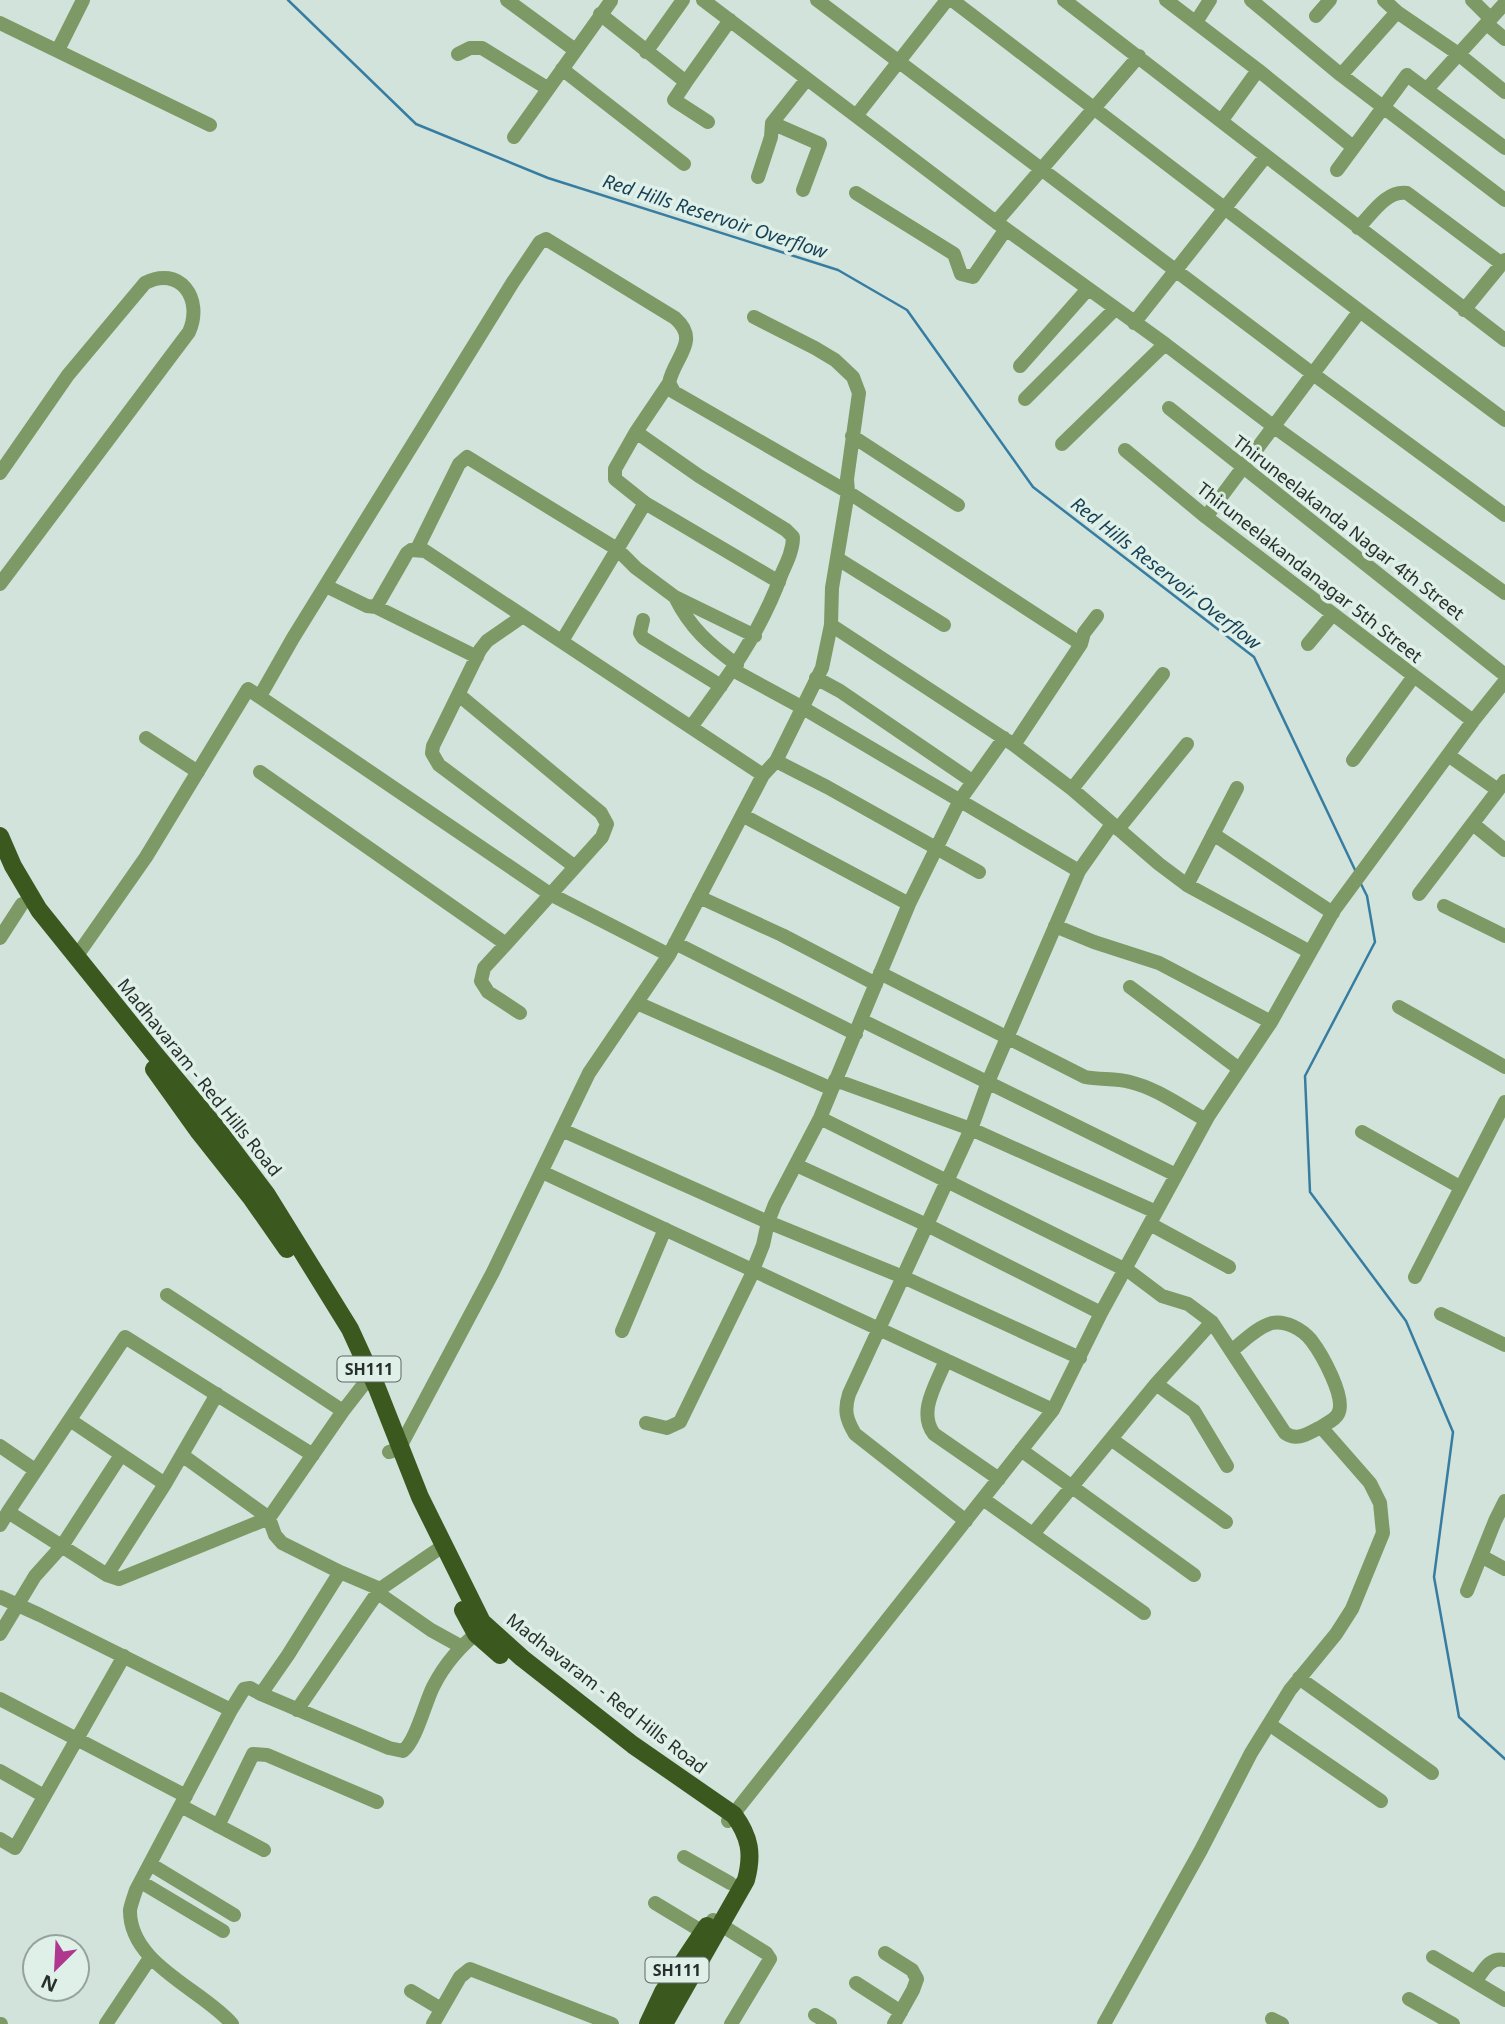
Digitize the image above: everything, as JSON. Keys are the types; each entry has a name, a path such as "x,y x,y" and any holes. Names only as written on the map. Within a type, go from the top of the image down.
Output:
{"main road":[{"name":"Madhavaram - Red Hills Road","path":"0,835 13,866 39,911 215,1126 267,1195 350,1329 377,1388 394,1450"},
{"name":"Madhavaram - Red Hills Road","path":"0,858 22,904 158,1075 301,1269 338,1329 438,1548 481,1630 499,1654 731,1818"},
{"path":"711,1925 746,1880 742,1846 731,1818"},
{"path":"664,2024 730,1883 745,1865"},
{"name":"SH111","path":"648,2024 663,1992 711,1925"}],"street":[{"path":"58,50 83,0"},
{"path":"507,0 575,50"},
{"path":"514,137 611,0"},
{"path":"646,52 683,0"},
{"path":"703,0 1001,225 1505,593"},
{"path":"817,0 1312,374 1505,515"},
{"path":"856,117 949,0 1505,420"},
{"path":"1064,0 1505,340"},
{"path":"1166,0 1353,147"},
{"path":"1196,22 1210,0"},
{"path":"1251,0 1341,75 1384,105 1505,200"},
{"path":"1316,16 1330,0"},
{"path":"1384,0 1505,92"},
{"path":"1472,0 1505,39"},
{"path":"1427,89 1505,3"},
{"path":"1341,75 1397,12"},
{"path":"600,14 686,82"},
{"path":"708,122 674,100 730,20"},
{"path":"0,23 210,125"},
{"path":"458,54 470,48 482,48 547,88"},
{"path":"856,193 954,254 961,274 973,277 1001,225 1041,168 1139,56"},
{"path":"562,69 684,164"},
{"path":"1222,120 1258,70"},
{"path":"1336,170 1407,75 1505,148"},
{"path":"758,177 771,137 772,123 807,79"},
{"path":"772,123 820,144 803,190"},
{"path":"1134,323 1266,156"},
{"path":"1358,228 1390,195 1408,193 1504,262 1464,310"},
{"path":"260,696 293,638 540,242 546,239 684,326 688,334 669,383 636,432 614,474 619,484 645,503 779,582"},
{"path":"0,473 68,375 145,283 157,276 182,285 194,304 194,319 188,332 0,584"},
{"path":"1020,366 1088,289"},
{"path":"1025,399 1115,309"},
{"path":"1206,517 1359,312"},
{"path":"394,1450 493,1272 589,1073 672,949 764,775 776,761 822,668 831,625 832,587 848,492 847,479 859,393 853,377 835,360 754,317"},
{"path":"1062,444 1165,344"},
{"path":"669,383 674,392 689,402 848,492 1081,644"},
{"name":"Thiruneelakanda Nagar 4th Street","path":"1169,408 1505,675"},
{"path":"636,432 793,537 779,582 755,636 691,727"},
{"path":"852,436 958,505"},
{"name":"Thiruneelakandanagar 5th Street","path":"1125,450 1206,517 1473,721"},
{"path":"417,549 459,464 467,457 617,549 636,568 675,597 755,636"},
{"path":"562,641 645,503"},
{"path":"376,607 407,553 417,549 425,551 764,775"},
{"path":"838,559 944,625"},
{"path":"326,586 367,606 376,607 477,657"},
{"path":"675,597 689,623 735,667 1079,871"},
{"path":"1308,644 1332,615"},
{"path":"523,616 487,641 458,695 432,753 434,759 574,866"},
{"path":"646,1423 667,1428 680,1422 753,1270 768,1222 820,1118 909,904 960,800 972,780 1009,741 1081,644 1084,632 1097,616"},
{"path":"643,620 640,633 643,638 721,687"},
{"path":"831,625 1009,741 1072,789 1187,885 1310,952"},
{"path":"1072,789 1163,674"},
{"path":"1353,760 1414,676"},
{"path":"816,678 840,691 972,780"},
{"path":"731,1818 1053,1409 1101,1313 1206,1120 1270,1022 1334,911 1505,681"},
{"path":"76,957 146,857 248,688 551,894 672,949 988,1082 1176,1175"},
{"path":"458,695 606,819 606,831 602,837 484,968 480,976 488,992 520,1013"},
{"path":"146,738 198,772"},
{"path":"966,1521 855,1434 846,1415 846,1404 971,1129 988,1082 1079,871 1187,744"},
{"path":"1419,894 1501,786 1448,755"},
{"path":"776,761 979,872"},
{"path":"260,772 506,944"},
{"path":"1187,885 1237,788"},
{"path":"742,816 909,904"},
{"path":"1472,824 1505,850"},
{"path":"1213,834 1334,911"},
{"path":"699,897 1007,1038 1085,1077 1139,1084 1206,1120"},
{"path":"0,938 22,904"},
{"path":"1444,906 1505,936"},
{"path":"1055,926 1085,939 1159,963 1270,1022"},
{"path":"1130,988 1238,1068"},
{"path":"637,1003 833,1084 971,1129 1153,1218 1229,1267"},
{"path":"1399,1007 1505,1067"},
{"path":"1415,1277 1505,1102"},
{"path":"820,1118 1126,1269 1162,1296 1188,1304 1212,1322 1231,1351 1285,1433 1292,1438 1299,1438 1321,1427 1339,1413 1341,1401 1338,1390 1310,1339 1298,1329 1287,1324 1273,1323 1261,1328 1231,1351"},
{"path":"562,1130 768,1222 903,1277 1080,1358"},
{"path":"1362,1132 1460,1187"},
{"path":"796,1165 927,1225 1101,1313"},
{"path":"542,1171 1053,1409"},
{"path":"622,1331 666,1229"},
{"path":"167,1294 343,1411"},
{"path":"1441,1314 1505,1345"},
{"path":"1032,1534 1156,1384 1212,1322"},
{"path":"313,1455 125,1337 4,1518 62,1546 107,1575 119,1579 269,1518 364,1384"},
{"path":"946,1360 928,1404 928,1426 934,1434 999,1479"},
{"path":"1156,1384 1194,1411 1227,1466"},
{"path":"107,1575 165,1484 217,1394"},
{"path":"70,1420 165,1484"},
{"path":"1104,2024 1269,1724 1290,1689 1336,1634 1352,1609 1383,1533 1380,1503 1370,1483 1321,1427"},
{"path":"1111,1439 1226,1522"},
{"path":"0,1446 35,1470"},
{"path":"1021,1450 1194,1575"},
{"path":"0,1634 35,1576 62,1546 121,1455"},
{"path":"182,1455 269,1518 275,1535 282,1543 379,1591 430,1630 460,1646"},
{"path":"983,1499 1144,1613"},
{"path":"1467,1591 1505,1500"},
{"path":"297,1710 379,1591 438,1548"},
{"path":"1481,1556 1505,1569"},
{"path":"261,1694 340,1572"},
{"path":"0,1597 232,1710"},
{"path":"232,2024 150,1958 132,1929 130,1908 150,1864 244,1689 250,1688 297,1710 402,1751 410,1743 434,1686 460,1646 481,1630"},
{"path":"0,1839 15,1847 124,1656"},
{"path":"1299,1678 1432,1773"},
{"path":"0,1699 183,1801 218,1826 264,1850"},
{"path":"1269,1724 1381,1801"},
{"path":"218,1826 253,1754 267,1755 377,1802"},
{"path":"0,1771 44,1796"},
{"path":"684,1857 730,1883"},
{"path":"150,1864 234,1915"},
{"path":"141,1882 223,1931"},
{"path":"655,1903 711,1925 766,1953 770,1959 731,2024"},
{"path":"856,1983 897,2018 917,1979 912,1970 885,1953"},
{"path":"1433,1957 1505,2000"},
{"path":"106,2024 150,1958"},
{"path":"1475,1982 1494,1959 1505,1960"},
{"path":"433,2024 460,1977 470,1969 612,2024"},
{"path":"411,1991 441,2009"},
{"path":"1409,1999 1453,2024"},
{"path":"815,2015 830,2024"}],"waterway":[{"name":"Red Hills Reservoir Overflow","path":"288,0 416,124 548,178 838,270 907,310 1033,487 1254,657 1356,872"},
{"name":"Red Hills Reservoir Overflow","path":"1360,882 1367,896 1375,942 1305,1076 1310,1192 1406,1321 1453,1432 1434,1577 1459,1717 1505,1759"}]}
